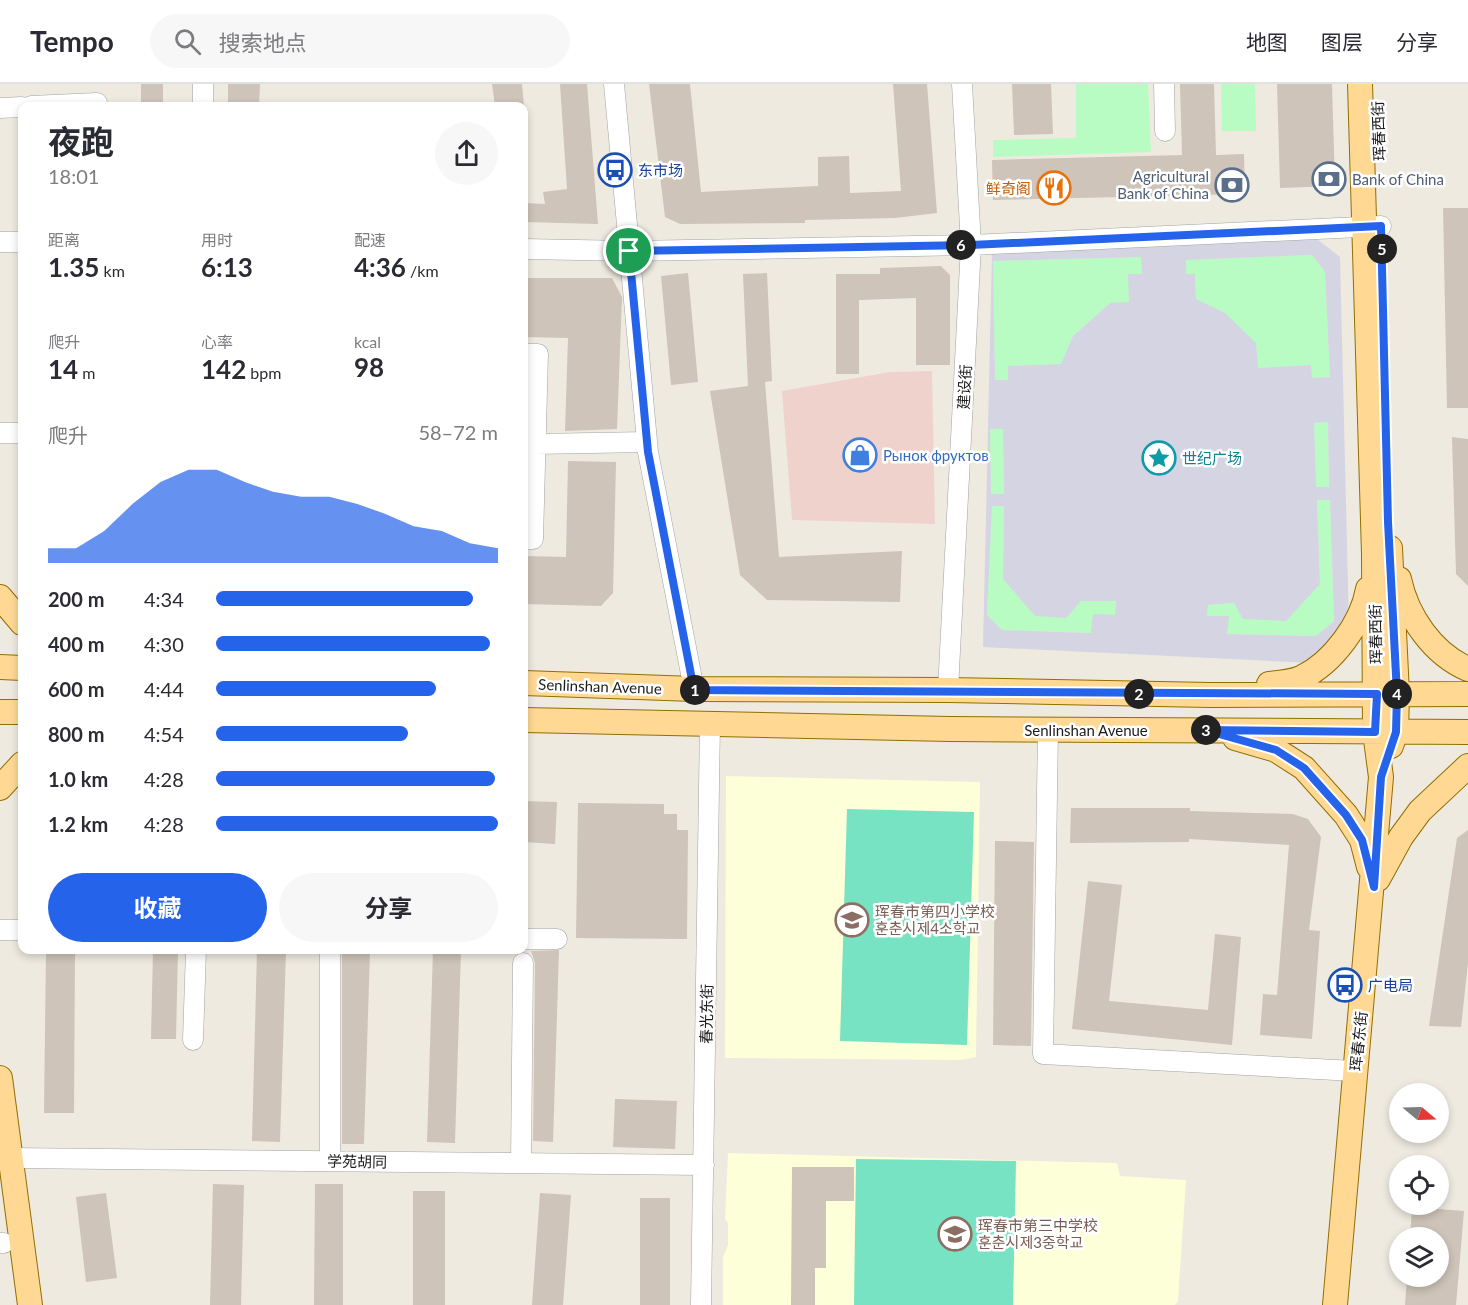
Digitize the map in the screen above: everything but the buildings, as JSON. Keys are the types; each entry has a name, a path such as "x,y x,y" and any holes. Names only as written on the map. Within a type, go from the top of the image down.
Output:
{"main road":[{"name":"珲春西街","path":"1360,84 1373,226 1388,522 1387,694 1381,777"},
{"name":"珲春西街","path":"1377,84 1373,226 1374,554 1387,694"},
{"path":"1388,522 1401,586 1420,630 1451,660 1468,669"},
{"path":"1210,695 1300,679 1317,668 1352,631 1365,604 1374,554"},
{"path":"0,597 18,618"},
{"path":"0,668 18,668"},
{"name":"Senlinshan Avenue","path":"528,683 694,690 948,690 1210,695 1468,693"},
{"path":"0,712 18,712"},
{"name":"Senlinshan Avenue","path":"528,720 1048,729 1468,732"},
{"path":"1205,730 1276,750 1304,768 1346,815 1362,840 1374,887"},
{"path":"1374,887 1401,837 1420,811 1468,766"},
{"path":"0,788 18,768"},
{"name":"珲春东街","path":"1335,1305 1354,1071 1374,887 1381,777"},
{"path":"1,1090 30,1305"},
{"path":"0,1214 2,1243 14,1305"}],"street":[{"path":"202,102 203,84"},
{"path":"614,84 647,442 694,690"},
{"name":"建设街","path":"948,690 971,245 962,84"},
{"path":"1164,84 1165,131"},
{"path":"0,108 18,107"},
{"path":"528,249 629,251 971,245 1373,226"},
{"path":"0,242 18,242"},
{"path":"528,354 538,354 533,539 528,538"},
{"path":"0,433 18,434"},
{"path":"535,444 647,442"},
{"name":"春光东街","path":"701,1305 710,723"},
{"path":"1048,729 1043,1054 1354,1071"},
{"path":"0,930 18,930"},
{"path":"528,939 557,939"},
{"path":"193,1040 196,954"},
{"path":"330,954 330,1161"},
{"path":"521,1163 523,963"},
{"name":"学苑胡同","path":"9,1158 704,1165"}],"shaded area":[{"name":"世纪广场","path":"1317,239 1340,257 1349,627 1313,663 983,647 992,252","holes":["1312,255 1325,272 1330,377 1312,378 1311,365 1258,368 1256,343 1225,313 1196,299 1195,274 1186,274 1186,260","1141,257 1142,274 1128,274 1129,302 1110,303 1073,336 1061,364 1008,366 1008,380 995,380 993,261","1328,422 1329,487 1316,487 1314,423","990,429 1003,429 1004,494 991,494","1317,500 1330,500 1334,621 1316,636 1227,634 1229,616 1207,616 1208,605 1234,603 1243,619 1286,621 1320,584","992,506 1004,506 1003,579 1035,616 1066,618 1081,601 1116,601 1115,615 1093,614 1091,633 1002,630 987,615"]},
{"name":"Рынок фруктов","path":"932,371 935,524 792,520 782,391 890,372"},
{"name":"珲春市第四小学校 훈춘시제4소학교","path":"726,776 980,782 976,1057 961,1060 725,1058"},
{"name":"珲春市第三中学校 훈춘시제3중학교","path":"728,1153 1117,1163 1120,1176 1186,1180 1178,1301 1175,1305 723,1305 723,1257 728,1245 728,1223 725,1219"}],"green space":[{"path":"1076,84 1148,84 1151,152 993,157 993,140 1076,138"},
{"path":"1221,84 1255,84 1256,131 1222,131"},
{"path":"1312,255 1325,272 1330,377 1311,378 1310,365 1258,368 1225,313 1196,299 1195,274 1186,274 1186,260"},
{"path":"1142,257 1142,274 1129,303 1110,303 1073,336 1061,365 1009,366 1008,380 995,381 992,261"},
{"path":"1328,422 1329,487 1315,487 1314,423"},
{"path":"989,429 1003,429 1004,494 991,494"},
{"path":"1317,499 1330,500 1334,621 1317,636 1227,634 1228,617 1207,616 1208,605 1235,603 1320,584"},
{"path":"1004,505 1003,579 1081,601 1116,601 1115,615 1092,633 1002,630 987,615 991,506"},
{"path":"847,809 974,812 967,1045 840,1041"},
{"path":"856,1159 1016,1161 1013,1305 854,1305"}],"place":[{"name":"东市场","path":"615,170"},
{"name":"Bank of China","path":"1329,179"},
{"name":"Agricultural Bank of China","path":"1232,185"},
{"name":"鲜奇阁","path":"1054,188"},
{"name":"Рынок фруктов","path":"860,455"},
{"name":"世纪广场","path":"1159,458"},
{"name":"珲春市第四小学校 훈춘시제4소학교","path":"852,920"},
{"name":"广电局","path":"1345,985"},
{"name":"珲春市第三中学校 훈춘시제3중학교","path":"955,1234"}],"route":[{"path":"1381,226 1388,522 1397,694 1396,732 1381,777 1374,887 1362,840 1346,815 1304,768 1276,750 1205,730 1375,732 1377,694 1210,695 948,690 694,690 648,452 629,251 971,245 1381,226"}]}
